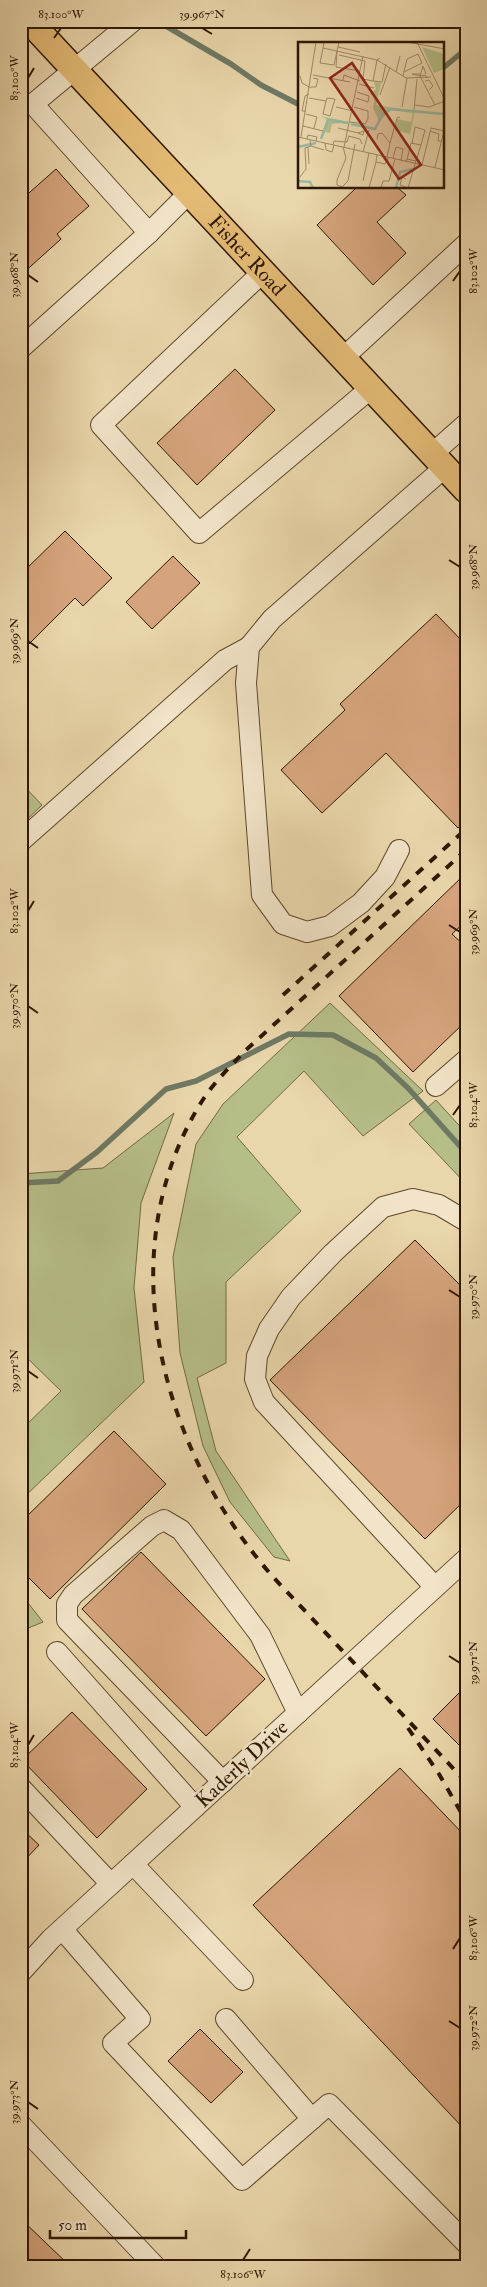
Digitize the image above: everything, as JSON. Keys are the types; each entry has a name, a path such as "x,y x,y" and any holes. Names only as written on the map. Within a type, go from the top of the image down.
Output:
{"main road":[{"name":"Fisher Road","path":"30,21 466,490"}],"street":[{"path":"131,23 27,109 149,233"},
{"path":"21,348 149,233 189,193"},
{"path":"343,358 466,244"},
{"path":"263,272 101,425 199,533 371,388"},
{"path":"21,841 225,660 249,647 272,619 439,461 466,424"},
{"path":"249,647 246,683 262,895 283,924 307,932 330,926 362,903 384,877 399,850"},
{"path":"436,1086 466,1060"},
{"path":"435,1587 264,1402 255,1379 256,1356 269,1330 291,1297 333,1253 382,1207 413,1199 439,1205 466,1221"},
{"path":"223,1782 67,1620 67,1604 73,1595 152,1526 164,1520 181,1530 260,1635 298,1713"},
{"name":"Kaderly Drive","path":"21,1972 62,1929 466,1559"},
{"path":"57,1652 195,1807"},
{"path":"21,1788 111,1884"},
{"path":"133,1864 243,1980"},
{"path":"62,1929 140,2019 113,2043 242,2180 329,2104 466,2243"},
{"path":"226,2019 312,2119"},
{"path":"21,2125 156,2266"}],"green space":[{"path":"21,783 42,805 21,825"},
{"path":"330,1003 423,1091 363,1136 304,1071 237,1137 301,1211 226,1282 226,1363 197,1378 216,1451 290,1561 274,1557 230,1502 203,1446 180,1353 173,1257 196,1144 223,1104"},
{"path":"436,1100 466,1133 466,1184 409,1124"},
{"path":"174,1113 141,1203 134,1288 144,1382 21,1500 21,1430 61,1391 21,1352 21,1174 103,1168"},
{"path":"21,1594 43,1622 21,1631"}],"building":[{"path":"56,169 89,206 57,234 61,239 21,275 21,200"},
{"path":"355,189 399,189 406,195 377,222 406,253 373,285 317,225"},
{"path":"235,369 275,410 197,485 157,443"},
{"path":"65,531 112,578 83,606 75,598 21,652 21,574"},
{"path":"173,556 200,583 152,629 126,602"},
{"path":"436,614 466,645 466,820 458,828 386,753 322,813 281,770 345,710 340,704"},
{"path":"466,873 466,921 452,934 466,947 466,1021 413,1072 339,996"},
{"path":"415,1240 466,1291 466,1499 425,1539 270,1380"},
{"path":"114,1431 166,1484 50,1599 21,1570 21,1522"},
{"path":"141,1552 265,1679 206,1736 82,1609"},
{"path":"466,1686 466,1752 433,1719"},
{"path":"72,1712 147,1789 97,1838 22,1760"},
{"path":"400,1768 466,1837 466,2131 253,1905"},
{"path":"21,1828 39,1845 21,1864"},
{"path":"200,2029 243,2072 211,2103 168,2061"},
{"path":"21,2219 70,2266 21,2266"}],"waterway":[{"path":"159,22 231,64 261,85 298,104"},
{"path":"444,67 466,49"},
{"path":"21,1183 58,1181 97,1152 166,1089 196,1081 289,1034 333,1035 376,1058 408,1088 466,1153"}],"railway":[{"path":"283,995 466,829"},
{"path":"466,850 246,1050 209,1091 174,1157 158,1219 153,1283 160,1347 176,1410 202,1471 235,1527 274,1578 466,1782"},
{"path":"408,1728 439,1774 466,1821"}]}
